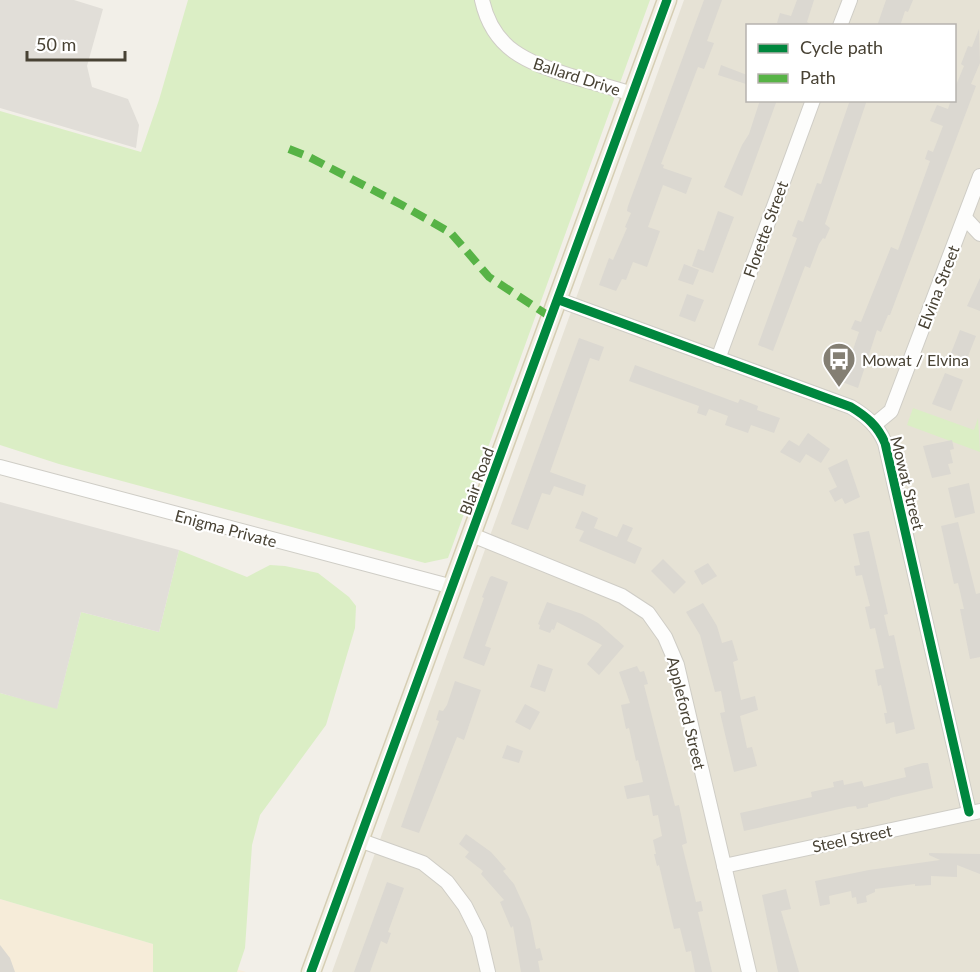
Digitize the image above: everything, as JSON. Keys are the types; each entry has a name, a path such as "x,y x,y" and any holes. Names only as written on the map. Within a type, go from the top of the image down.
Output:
{"main road":[{"name":"Blair Road","path":"311,972 667,0"}],"street":[{"name":"Ballard Drive","path":"482,0 486,17 501,41 520,57 539,66 633,94"},
{"path":"841,24 850,0"},
{"name":"Florette Street","path":"718,359 812,102"},
{"name":"Elvina Street","path":"874,425 891,411 980,176"},
{"path":"965,218 980,234"},
{"name":"Mowat Street","path":"559,300 851,407 863,414 874,425 885,443 975,812"},
{"name":"Enigma Private","path":"0,467 453,587"},
{"name":"Appleford Street","path":"472,535 622,596 648,613 665,637 677,665 749,972"},
{"name":"Steel Street","path":"724,866 975,812"},
{"path":"359,840 423,863 447,882 465,906 479,934 488,972"}],"shaded area":[{"path":"0,0 74,0 103,9 87,66 92,87 128,99 139,125 136,148 0,108"},
{"path":"684,0 980,0 980,972 332,972"},
{"path":"0,502 179,550 159,632 81,612 57,709 0,693"},
{"path":"0,899 153,944 246,972 0,972"}],"green space":[{"path":"188,0 650,0 448,558 425,563 59,464 0,445 0,111 141,152 159,100"},
{"path":"913,408 974,430 978,418 980,452 907,425"},
{"path":"179,550 247,577 270,565 318,573 349,597 356,606 355,628 326,725 260,815 252,845 245,948 237,972 153,972 153,944 0,899 0,693 57,708 81,612 159,632"}],"building":[{"path":"704,0 722,0 707,41 714,43 704,69 698,67 661,164 664,165 663,168 692,178 686,194 663,185 648,227 660,231 647,267 633,262 626,280 622,279 616,291 599,285 609,258 613,260 627,228 625,227 631,213 627,211 628,206"},
{"path":"797,0 814,0 807,22 810,24 777,23 780,13 791,16"},
{"path":"886,0 913,0 908,12 905,11 901,24 878,24"},
{"path":"979,29 980,63 971,84 976,86 890,315 881,332 877,330 858,388 842,382 859,332 851,329 855,320 861,322 891,247 898,250 930,161 925,159 928,150 933,152 943,126 930,121 937,105 948,109 950,102 956,102 956,85 964,66 961,64 968,46 972,47"},
{"path":"721,65 746,75 746,84 718,75"},
{"path":"759,102 776,102 742,196 724,187 749,134"},
{"path":"849,102 866,102 825,224 830,228 825,239 823,238 819,244 810,268 805,266 773,351 758,345 797,238 792,236 798,220 803,222 817,183 821,184"},
{"path":"718,211 734,217 713,273 692,266 698,249 704,251"},
{"path":"684,264 699,270 693,285 678,280"},
{"path":"980,278 980,311 967,306"},
{"path":"687,294 704,300 695,322 679,316"},
{"path":"960,330 976,336 967,359 951,353"},
{"path":"579,338 604,347 599,361 590,358 550,472 586,485 583,496 554,486 550,495 542,493 528,530 511,524"},
{"path":"635,365 738,403 740,399 758,406 757,410 780,418 774,433 751,425 748,433 725,425 728,416 709,409 706,416 697,413 699,406 629,381"},
{"path":"945,373 963,380 951,411 932,404"},
{"path":"808,433 830,449 821,463 806,454 800,463 780,452 789,440 799,446"},
{"path":"952,440 954,449 950,450 953,463 948,464 951,474 932,478 923,446"},
{"path":"847,459 860,497 845,504 842,498 835,502 829,491 837,487 828,468"},
{"path":"969,483 975,513 955,518 948,488"},
{"path":"582,511 598,518 594,528 617,537 623,524 633,528 627,541 642,548 635,564 579,541 584,531 575,528"},
{"path":"958,522 976,594 980,593 980,657 970,659 960,609 964,609 958,583 954,584 941,526"},
{"path":"869,531 888,614 884,615 889,636 894,635 915,729 896,734 894,722 886,724 884,713 887,713 875,670 884,668 875,628 870,629 865,607 870,606 862,575 856,576 854,566 860,565 853,534"},
{"path":"663,559 686,582 674,594 651,571"},
{"path":"708,563 717,576 702,585 694,571"},
{"path":"492,576 508,582 485,646 491,648 484,666 463,658 484,598 482,597"},
{"path":"547,602 582,614 598,623 624,646 599,675 587,664 602,645 557,622 550,633 539,629 538,624"},
{"path":"703,603 717,626 722,643 732,640 738,660 733,662 741,700 755,696 758,710 740,716 747,748 752,747 757,766 734,772 720,713 725,712 721,691 715,692 700,635 686,612"},
{"path":"538,664 553,669 545,692 530,687"},
{"path":"637,666 640,672 644,671 648,684 644,685 675,806 679,805 687,843 682,845 696,902 701,901 703,911 698,912 712,972 695,972 691,951 686,952 680,928 674,929 659,865 657,866 654,854 656,854 653,840 662,836 658,815 653,816 649,795 627,799 624,786 643,782 629,728 626,729 621,705 630,703 619,672"},
{"path":"455,681 481,690 464,740 457,737 419,833 401,827 439,721 436,720 439,710 443,711 447,705"},
{"path":"525,704 540,712 530,730 515,722"},
{"path":"507,745 523,751 519,763 502,758"},
{"path":"928,763 933,788 868,804 868,807 857,809 856,806 848,807 744,831 740,813 812,797 811,792 834,787 833,782 843,780 844,785 862,781 864,787 906,777 904,768"},
{"path":"466,834 491,852 506,869 503,871 514,884 530,919 536,949 540,948 543,960 538,961 540,972 521,972 513,926 511,928 500,902 504,900 481,874 483,871 465,857 469,852 459,844"},
{"path":"929,853 980,854 980,874 957,865 957,877 931,876 931,885 915,886 915,884 875,889 875,892 866,896 867,902 857,904 856,897 852,898 851,891 829,896 830,904 820,906 815,881 869,870 940,860"},
{"path":"387,882 404,888 388,932 391,933 387,944 381,941 370,972 354,972"},
{"path":"786,889 791,909 781,911 799,972 778,972 762,895"},
{"path":"0,945 10,958 15,972 0,972"}],"marked path":[{"path":"289,149 402,205 451,233 489,277 552,318"}],"cycle path":[{"path":"311,972 667,0"},
{"path":"559,300 851,407 875,427 885,443 969,812"}],"place":[{"name":"Mowat / Elvina","path":"839,388"}]}
